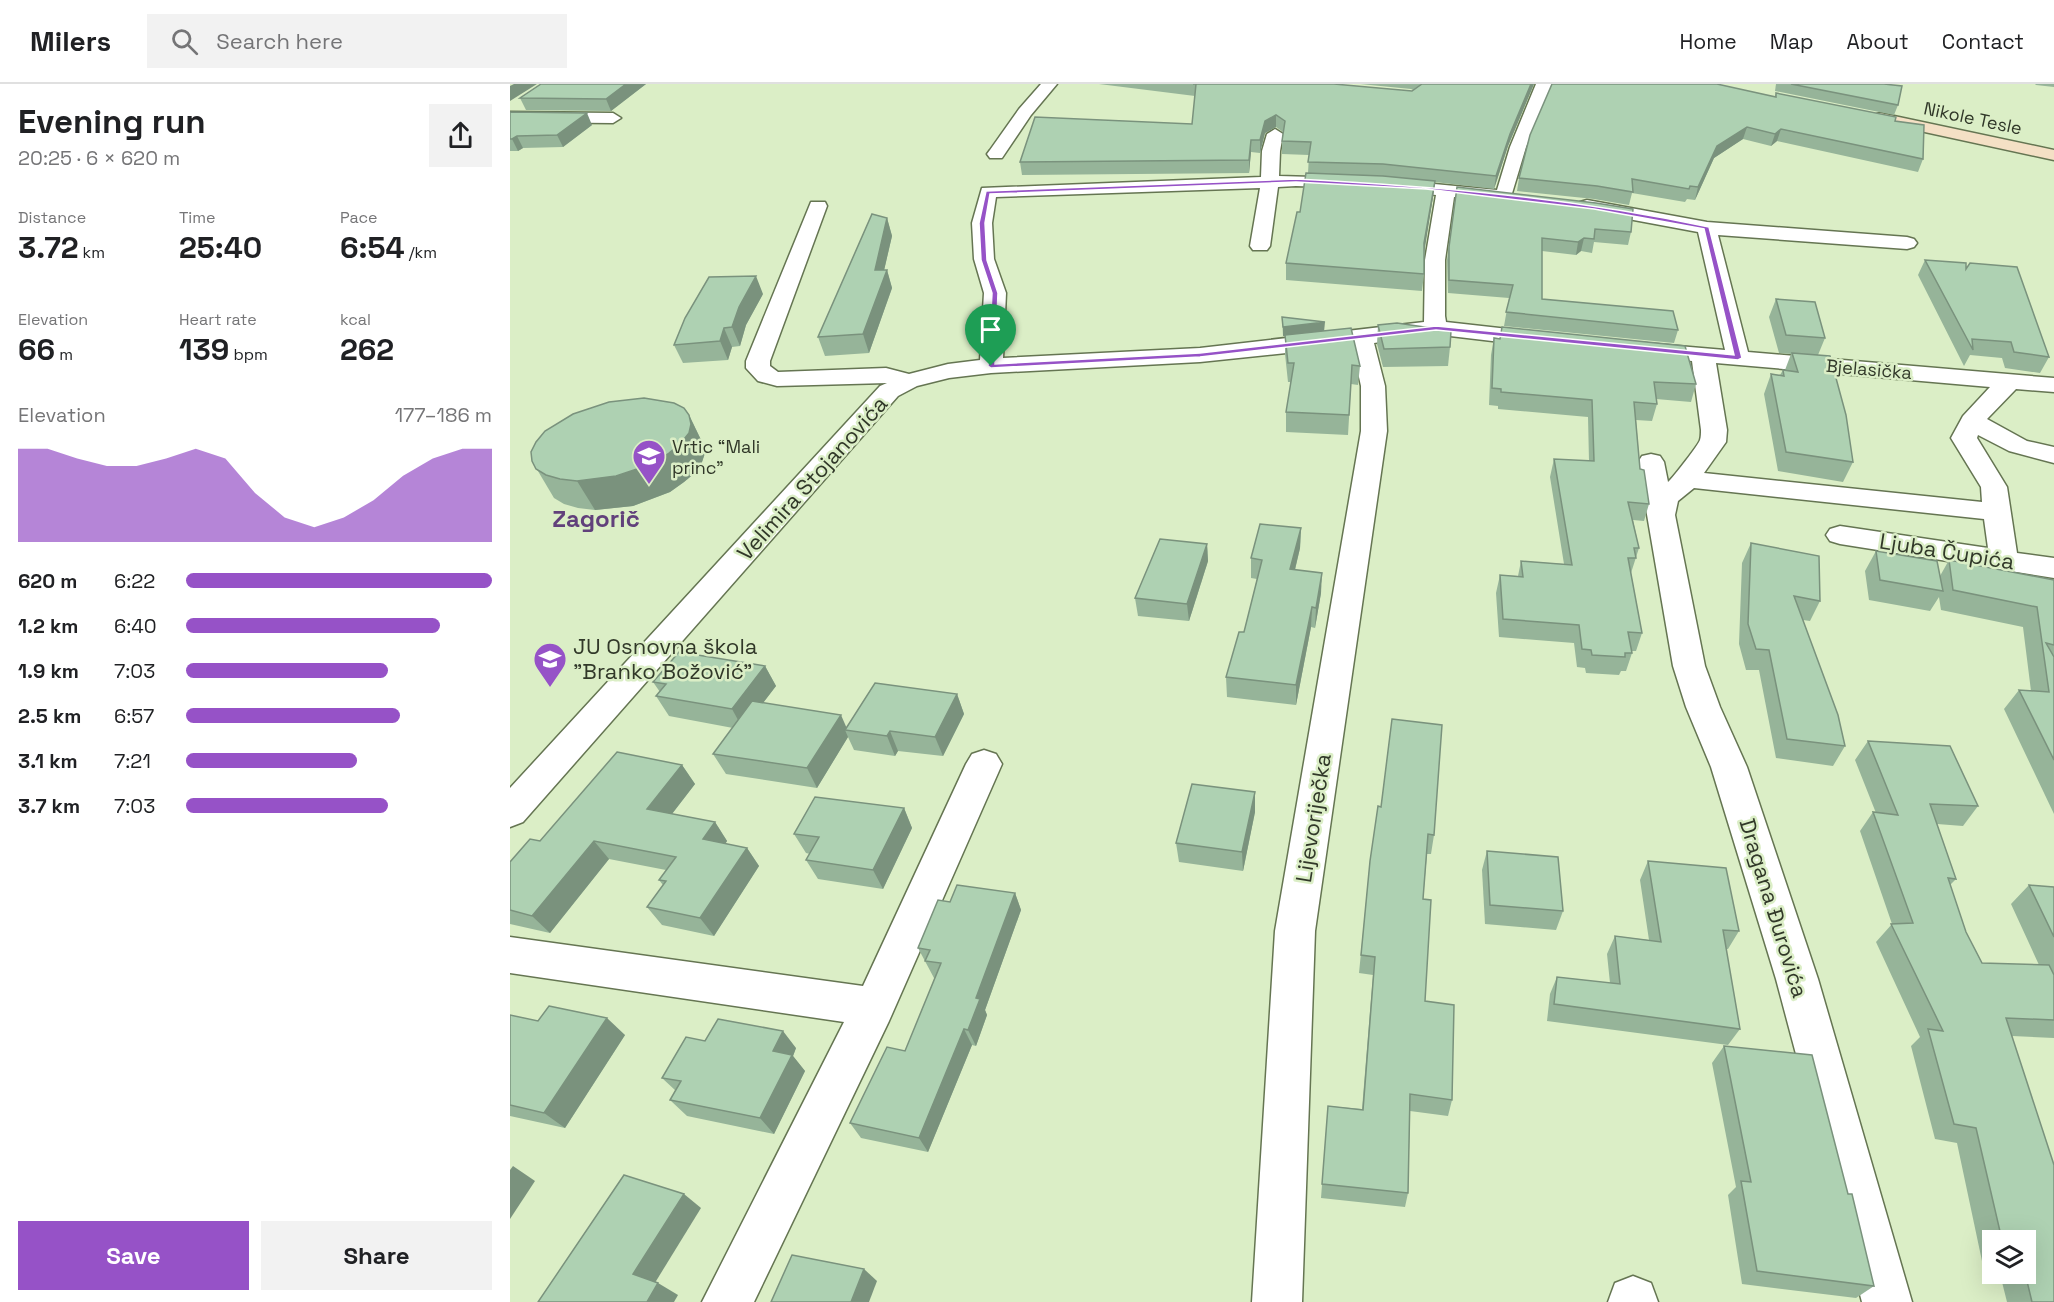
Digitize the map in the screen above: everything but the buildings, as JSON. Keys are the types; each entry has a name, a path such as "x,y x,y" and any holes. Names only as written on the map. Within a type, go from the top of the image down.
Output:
{"street":[{"path":"996,154 1025,112 1050,84"},
{"path":"1504,196 1522,138 1544,84"},
{"path":"510,111 526,100"},
{"name":"Nikole Tesle","path":"1869,116 2054,155"},
{"path":"510,117 613,118"},
{"path":"1260,246 1270,182 1270,151 1275,134"},
{"path":"991,366 995,293 984,260 982,223 988,192 1270,182 1382,184 1527,199"},
{"path":"1436,328 1434,307 1439,215 1446,190"},
{"path":"1572,205 1707,228 1906,243"},
{"path":"818,206 758,361 758,368 766,376 777,379 886,375 909,381"},
{"path":"1707,228 1738,358"},
{"path":"1362,338 1436,328 1563,342"},
{"name":"Velimira Stojanovića","path":"510,812 890,391 909,381 948,371 991,366 1200,355 1362,338"},
{"name":"Lijevoriječka","path":"1277,1302 1295,931 1374,431 1373,386 1362,338"},
{"name":"Bjelasička","path":"1621,348 2054,385"},
{"path":"1661,515 1665,498 1688,479 1697,461 1713,442 1714,430 1703,356"},
{"path":"2004,560 1994,487 1964,438 1972,421 1994,394 2011,381"},
{"path":"1972,421 2018,446 2054,455"},
{"name":"Dragana Đurovića","path":"1651,462 1689,666 1703,707 1729,768 1793,968 1887,1302"},
{"path":"1688,479 1997,512"},
{"name":"Ljuba Čupića","path":"1840,535 2054,568"},
{"path":"726,1302 874,1007 984,764"},
{"path":"510,955 874,1007"}],"place":[{"name":"Vrtic “Mali princ”","path":"649,485"},
{"name":"JU Osnovna škola \"Branko Božović\"","path":"550,688"}],"district":[{"name":"Zagorič","path":"596,518"}],"route":[{"path":"1296,181 1426,187 1594,207 1707,228 1738,358 1516,338 1436,328 1200,355 991,366 995,293 984,260 982,223 988,192 1296,181"}]}
